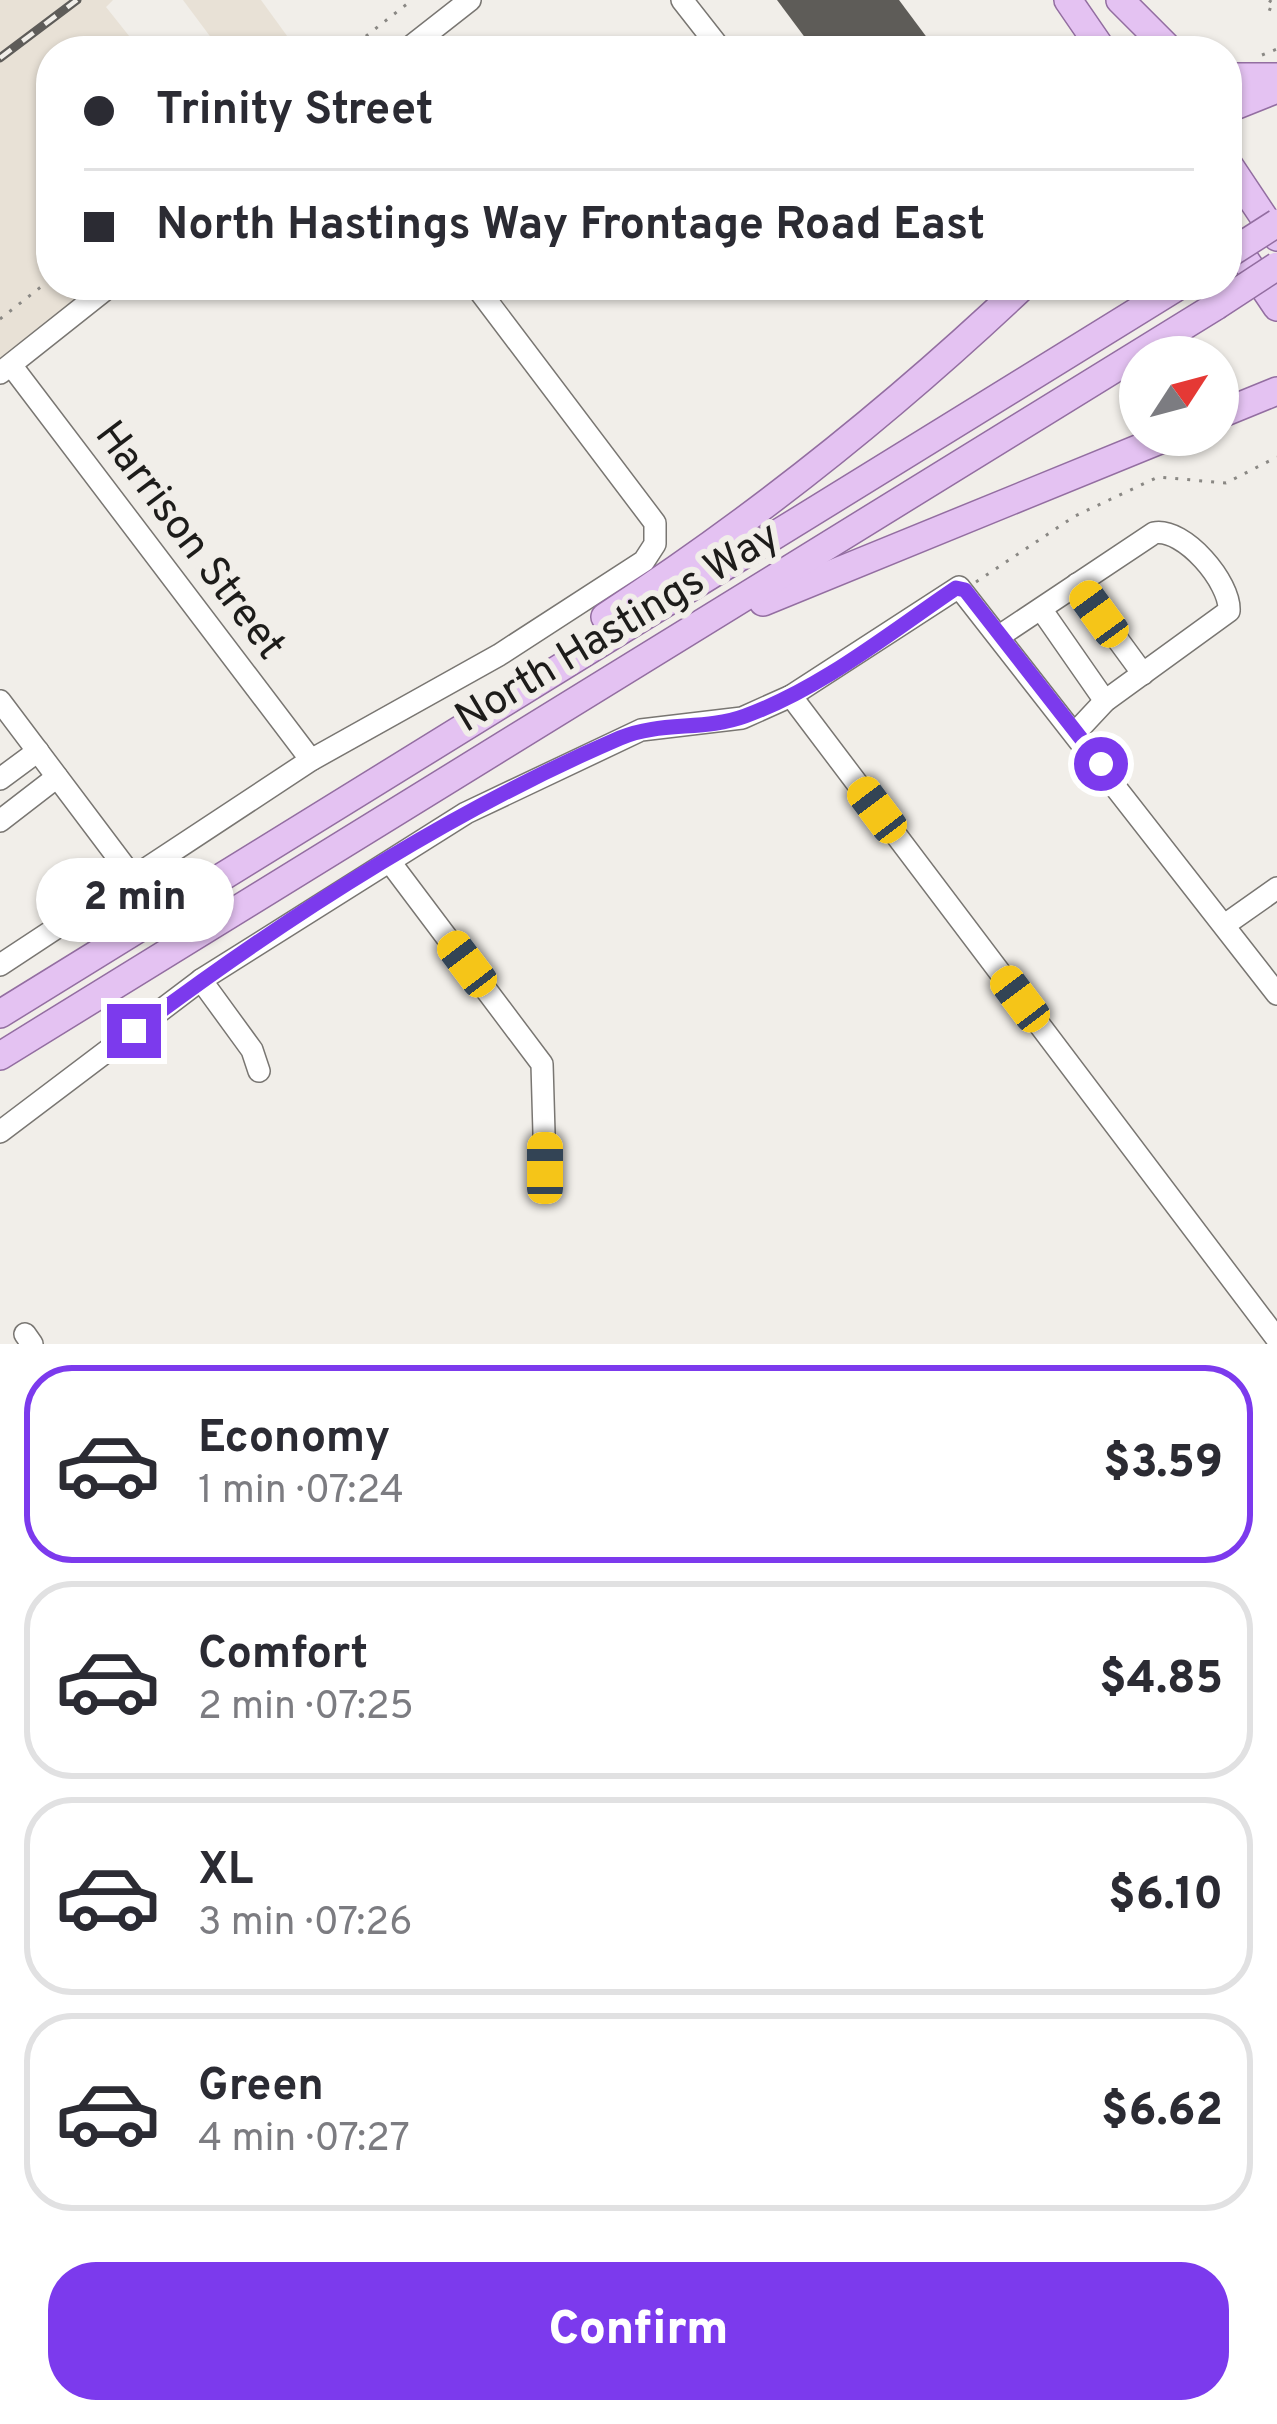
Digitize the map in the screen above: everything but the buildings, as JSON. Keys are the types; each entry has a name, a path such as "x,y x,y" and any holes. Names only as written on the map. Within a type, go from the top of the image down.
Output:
{"main road":[{"path":"1068,0 1093,36"},
{"path":"1119,0 1142,36"},
{"path":"1119,0 1156,36"},
{"path":"1242,77 1277,77"},
{"path":"1242,103 1277,88"},
{"path":"1242,184 1277,237"},
{"path":"1242,245 1277,223"},
{"path":"1242,254 1277,307"},
{"name":"North Hastings Way","path":"1242,289 1277,266"},
{"path":"183,898 760,513 924,380 1008,300"},
{"name":"North Hastings Way","path":"0,1014 1156,300"},
{"name":"North Hastings Way","path":"0,1056 1225,300"},
{"path":"1239,407 1277,394"},
{"path":"470,763 777,594 1120,456"}],"street":[{"path":"424,36 470,0"},
{"path":"682,0 710,36"},
{"path":"5,369 92,300"},
{"path":"0,965 311,760 499,655 644,561 655,544 655,523 486,300"},
{"name":"Harrison Street","path":"5,369 311,760"},
{"path":"1001,635 1161,530 1188,544 1228,599 1229,611 1105,701 1076,732"},
{"path":"1077,584 1143,674"},
{"path":"0,1132 201,980 498,795 620,738 671,724 742,718 791,696 956,588 965,590 1001,635 1277,994"},
{"path":"1041,609 1105,701"},
{"path":"791,696 1277,1339"},
{"path":"0,701 134,878"},
{"path":"0,779 38,751"},
{"path":"0,821 58,777"},
{"path":"389,862 542,1064 545,1168"},
{"path":"1226,924 1277,888"},
{"path":"201,980 252,1050 260,1071"}],"path":[{"path":"365,36 412,0"},
{"path":"1270,0 1266,8 1277,12"},
{"path":"0,319 36,291"},
{"path":"965,590 1063,523 1157,477 1226,483 1277,457"}],"shaded area":[{"path":"0,0 113,0 106,7 129,36 36,36 36,300 92,300 0,373"},
{"path":"183,0 261,0 287,36 210,36"}],"railway":[{"path":"0,58 77,0"}],"route":[{"path":"134,1031 201,980 498,795 641,730 742,718 791,696 956,588 965,590 1101,764"}]}
